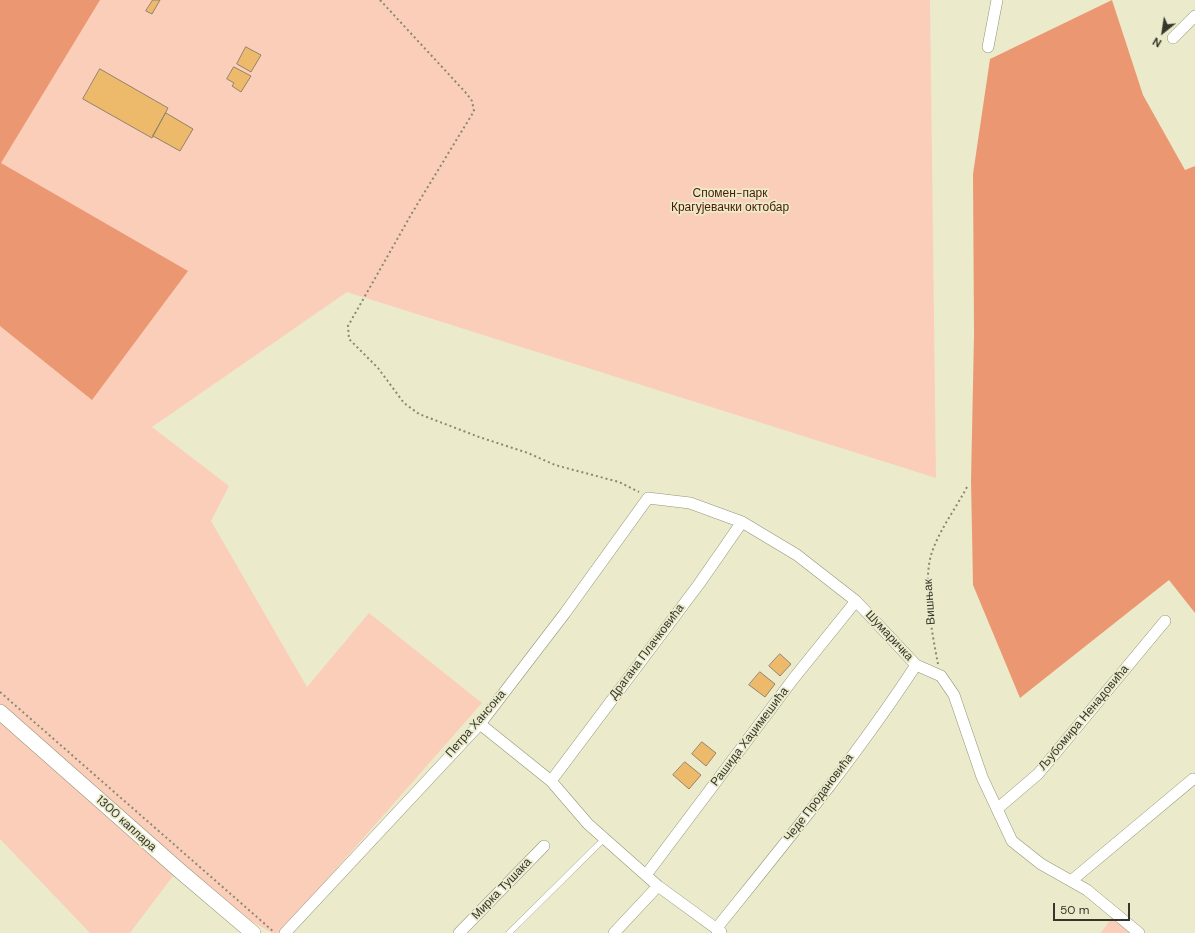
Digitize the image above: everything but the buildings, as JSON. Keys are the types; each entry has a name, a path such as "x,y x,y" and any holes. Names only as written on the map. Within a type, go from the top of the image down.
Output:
{"main road":[{"name":"1300 каплара","path":"0,712 180,871 254,933"}],"street":[{"path":"988,47 997,0"},
{"path":"1173,38 1195,16"},
{"name":"Шумаричка","path":"648,498 690,503 742,522 797,555 856,601 916,665 941,676"},
{"name":"Петра Хансона","path":"285,933 480,724 565,613 648,498"},
{"name":"Драгана Плачковића","path":"551,781 699,584 742,522"},
{"name":"Рашида Хаџимешића","path":"646,875 794,678 856,601"},
{"name":"Љубомира Ненадовића","path":"997,809 1038,774 1165,621"},
{"name":"Чеде Продановића","path":"719,931 892,701 916,665"},
{"path":"941,676 954,695 982,777 1012,841 1041,864 1087,890 1139,933"},
{"path":"480,724 551,781 588,824 658,886 719,931"},
{"path":"1071,881 1192,779"},
{"name":"Мирка Тушака","path":"459,933 544,846"},
{"path":"614,933 658,886"}],"lane":[{"path":"508,933 604,839"}],"path":[{"path":"380,0 467,94 472,101 474,111 412,213 348,326 349,339 378,368 404,403 419,414 479,437 528,453 555,465 619,482 635,489 648,498"},
{"name":"Вишњак","path":"941,676 932,632 928,577 932,552 967,487"},
{"path":"0,692 275,933"}],"green space":[{"name":"Спомен-парк Крагујевачки октобар","path":"0,0 930,0 936,478 347,292 152,427 229,486 211,521 307,687 369,613 482,703 280,933 272,933 173,876 130,933 90,933 0,839"},
{"path":"1112,917 1129,933 1101,933"}],"shaded area":[{"path":"0,0 100,0 1,163 188,271 92,400 0,326"},
{"path":"1112,0 1143,95 1185,170 1195,166 1195,613 1169,580 1020,698 973,585 971,481 974,335 973,174 990,59"}]}
